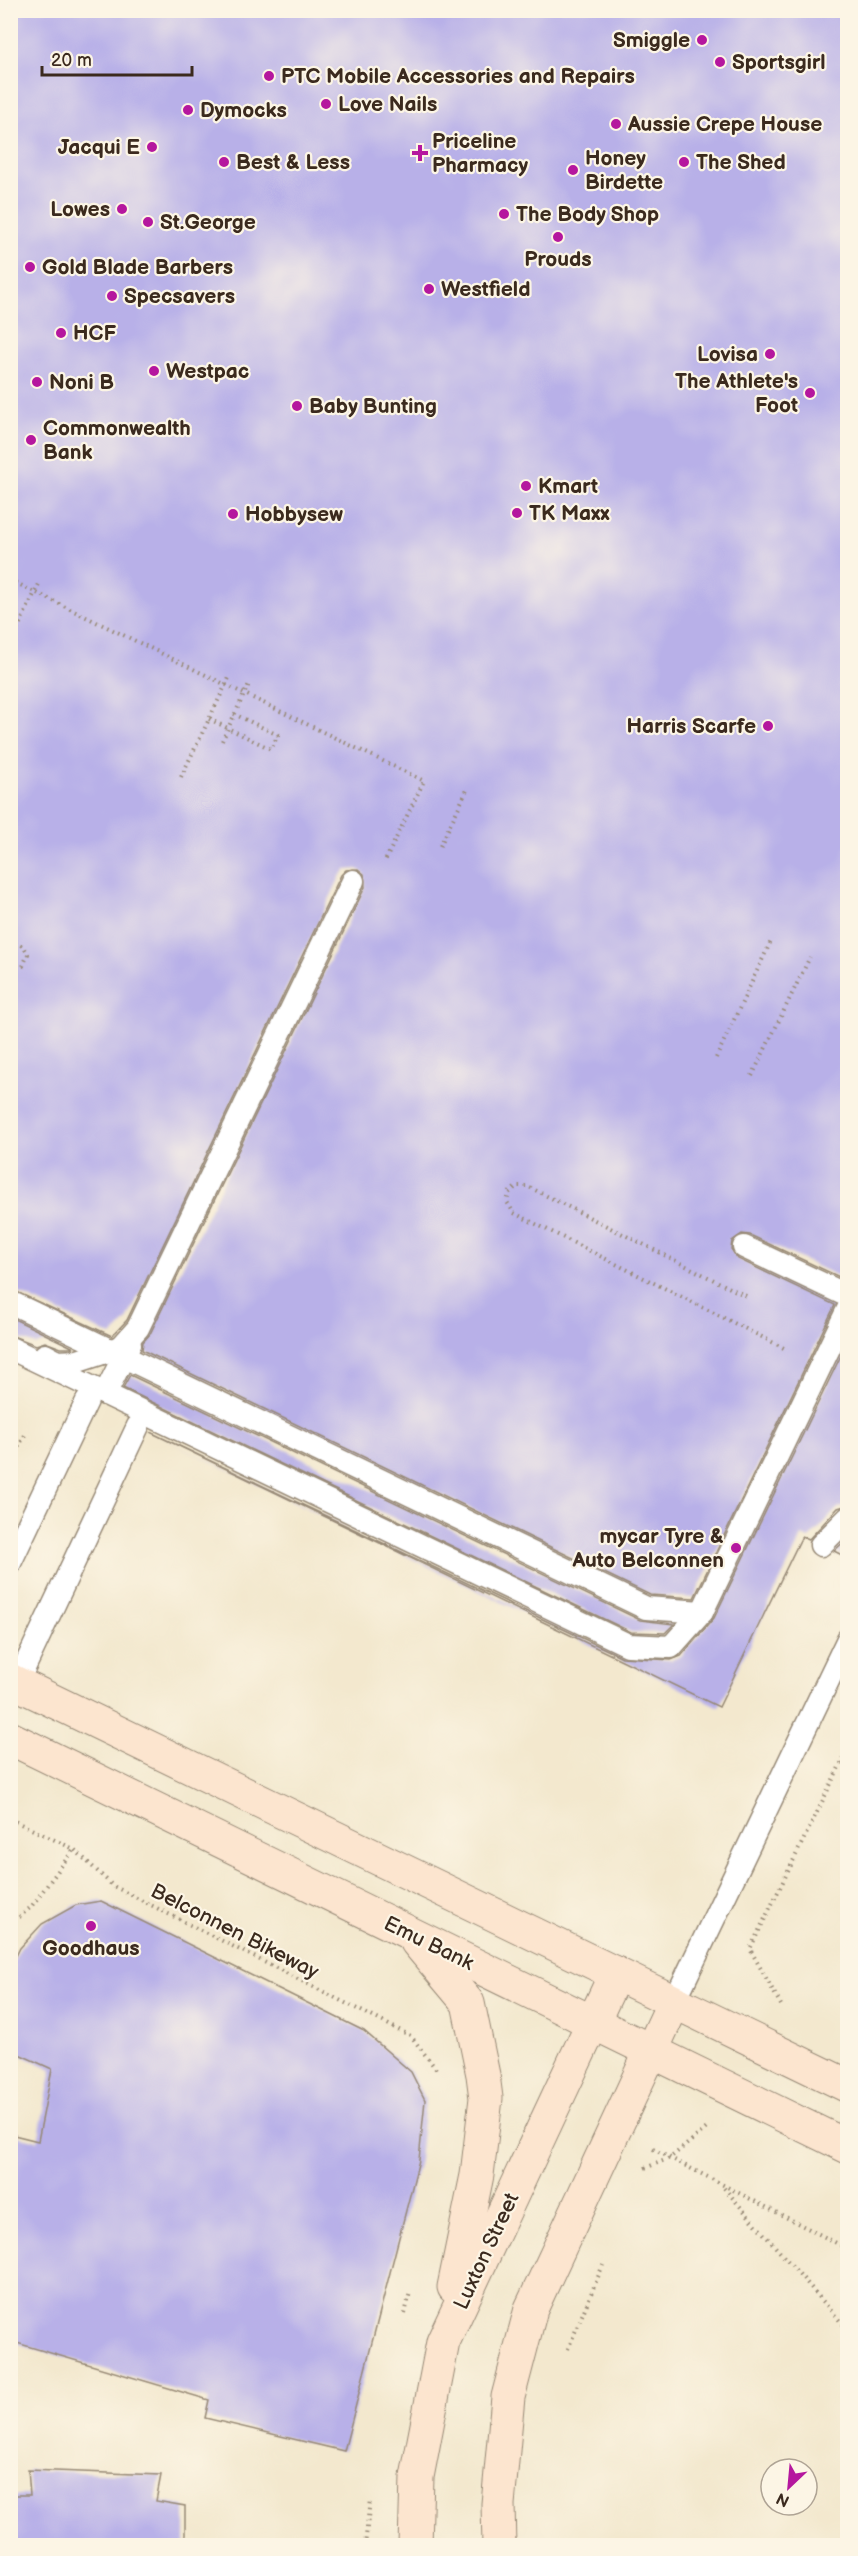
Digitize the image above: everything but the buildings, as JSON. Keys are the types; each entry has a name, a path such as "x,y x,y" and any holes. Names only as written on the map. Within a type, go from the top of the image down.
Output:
{"main road":[{"path":"14,1682 848,2086"},
{"name":"Emu Bank","path":"10,1738 848,2147"},
{"path":"410,1933 468,2003 486,2098 477,2175 443,2342"},
{"name":"Luxton Street","path":"415,2546 417,2477 443,2342 591,2022 616,1973"},
{"path":"499,2546 498,2504 508,2397 531,2308 675,2001"}],"lane":[{"path":"10,1563 96,1397 124,1357 354,881"},
{"path":"744,1247 848,1296"},
{"path":"10,1338 58,1362 78,1361 121,1347 138,1328 167,1267"},
{"path":"10,1302 646,1608 702,1612"},
{"path":"10,1348 96,1397 628,1645 672,1647 702,1612 848,1309"},
{"path":"10,1310 68,1338 78,1361"},
{"path":"14,1682 138,1425"},
{"path":"820,1545 848,1518"},
{"path":"675,2001 848,1639"}],"path":[{"path":"10,579 424,781 379,874"},
{"path":"12,640 40,582"},
{"path":"181,777 229,678"},
{"path":"222,741 249,684"},
{"path":"209,719 271,749 278,735 234,714"},
{"path":"440,846 467,790"},
{"path":"10,939 24,947 28,954 23,966 10,968"},
{"path":"716,1059 772,939"},
{"path":"752,1076 810,957"},
{"path":"746,1296 527,1186 517,1186 509,1192 507,1202 514,1214 796,1353"},
{"path":"783,2009 750,1949 848,1749"},
{"name":"Belconnen Bikeway","path":"10,1819 75,1849 112,1886 411,2036 440,2074"},
{"path":"10,1925 31,1907 75,1849"},
{"path":"642,2169 670,2158 705,2132"},
{"path":"670,2158 722,2187 848,2249"},
{"path":"722,2187 848,2330"},
{"path":"566,2353 606,2256"}],"place":[{"name":"Smiggle","path":"702,40"},
{"name":"Sportsgirl","path":"720,62"},
{"name":"PTC Mobile Accessories and Repairs","path":"269,76"},
{"name":"Love Nails","path":"326,104"},
{"name":"Dymocks","path":"188,110"},
{"name":"Aussie Crepe House","path":"616,124"},
{"name":"Jacqui E","path":"152,147"},
{"name":"Priceline Pharmacy","path":"420,153"},
{"name":"Best & Less","path":"224,162"},
{"name":"The Shed","path":"684,162"},
{"name":"Honey Birdette","path":"573,170"},
{"name":"Lowes","path":"122,209"},
{"name":"The Body Shop","path":"504,214"},
{"name":"St.George","path":"148,222"},
{"name":"Prouds","path":"558,237"},
{"name":"Gold Blade Barbers","path":"30,267"},
{"name":"Westfield","path":"429,289"},
{"name":"Specsavers","path":"112,296"},
{"name":"HCF","path":"61,333"},
{"name":"Lovisa","path":"770,354"},
{"name":"Westpac","path":"154,371"},
{"name":"Noni B","path":"37,382"},
{"name":"The Athlete's Foot","path":"810,393"},
{"name":"Baby Bunting","path":"297,406"},
{"name":"Commonwealth Bank","path":"31,440"},
{"name":"Kmart","path":"526,486"},
{"name":"TK Maxx","path":"517,513"},
{"name":"Hobbysew","path":"233,514"},
{"name":"Harris Scarfe","path":"768,726"},
{"name":"mycar Tyre & Auto Belconnen","path":"736,1548"},
{"name":"Goodhaus","path":"91,1926"}]}
